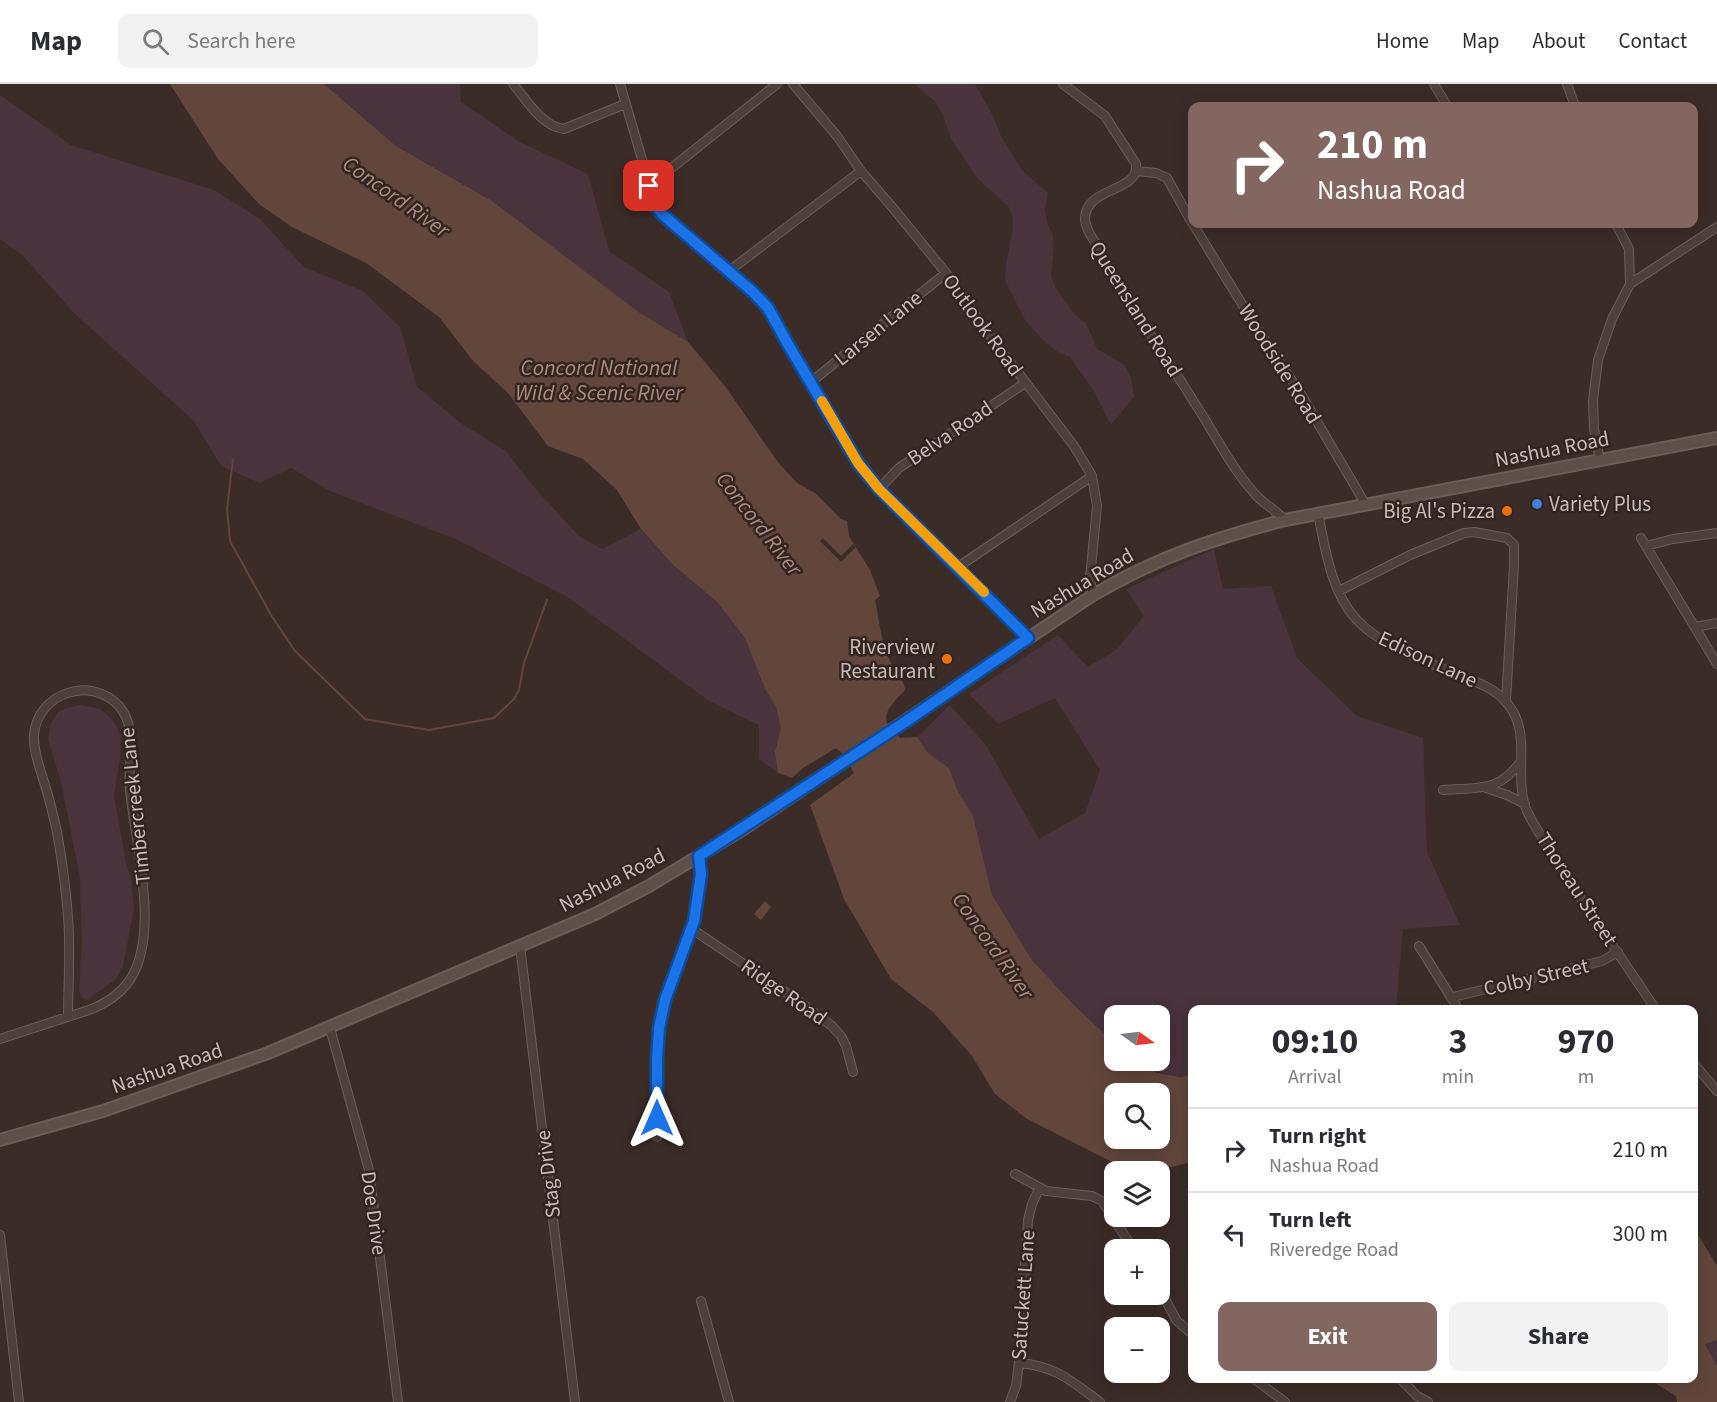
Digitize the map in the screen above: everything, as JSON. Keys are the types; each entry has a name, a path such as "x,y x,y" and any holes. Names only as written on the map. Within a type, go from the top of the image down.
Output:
{"main road":[{"name":"Nashua Road","path":"0,1140 69,1122 156,1093 330,1028 595,914 699,856 902,724 1093,595 1178,552 1214,539 1284,520 1717,438"}],"street":[{"path":"513,84 545,121 555,128 564,129 626,104"},
{"path":"621,84 656,207 768,308 858,463 879,489 1028,638"},
{"path":"649,186 777,84"},
{"name":"Outlook Road","path":"793,84 837,136 861,171 946,273 1025,383 1074,446 1092,476 1097,506 1090,578 1093,595"},
{"path":"1063,84 1105,116 1136,164 1137,171"},
{"path":"1434,84 1445,102"},
{"path":"1568,84 1574,102"},
{"path":"729,271 861,171"},
{"name":"Woodside Road","path":"1137,171 1156,173 1167,178 1188,214"},
{"name":"Queensland Road","path":"1137,171 1134,178 1098,197 1089,205 1084,222 1116,279 1195,402 1219,444 1254,494 1276,510 1284,520"},
{"path":"1630,284 1717,227"},
{"name":"Woodside Road","path":"1196,228 1299,391 1366,505"},
{"path":"1600,460 1595,442 1593,419 1598,360 1612,319 1630,284 1629,249 1618,228"},
{"name":"Larsen Lane","path":"811,382 946,273"},
{"name":"Belva Road","path":"879,489 899,468 1025,383"},
{"path":"958,567 1092,476"},
{"name":"Edison Lane","path":"1318,513 1327,556 1339,591 1354,618 1368,630 1418,657 1484,686 1506,701"},
{"path":"1339,591 1419,551 1464,533 1504,536 1514,545 1506,701"},
{"path":"1646,546 1673,538 1717,533"},
{"path":"1641,538 1717,664"},
{"path":"1695,627 1717,623"},
{"name":"Timbercreek Lane","path":"0,1039 68,1017 89,1010 108,1001 129,982 138,964 144,924 144,884 130,788 130,729 124,713 113,701 98,693 82,690 66,693 51,701 40,714 34,738 36,754 54,818 68,907 68,1017"},
{"name":"Thoreau Street","path":"1506,701 1520,727 1525,804 1533,822 1573,890 1653,1005"},
{"path":"1486,788 1509,776 1521,761"},
{"path":"1443,790 1486,788 1508,795 1525,804"},
{"path":"657,1137 659,1028 665,1000 692,929 701,874 699,856"},
{"name":"Ridge Road","path":"692,929 832,1026 846,1046 853,1072"},
{"name":"Stag Drive","path":"520,946 575,1402"},
{"path":"1419,946 1457,1005"},
{"name":"Colby Street","path":"1453,997 1602,961 1618,952"},
{"name":"Doe Drive","path":"330,1028 369,1170 398,1402"},
{"path":"1698,1069 1717,1091"},
{"path":"1015,1174 1039,1189 1052,1193 1092,1196 1105,1205 1127,1239"},
{"name":"Satuckett Lane","path":"1010,1402 1016,1386 1019,1364 1028,1220 1039,1189"},
{"path":"0,1235 19,1402"},
{"path":"701,1301 729,1402"},
{"path":"1168,1305 1177,1321 1188,1331"},
{"path":"1019,1364 1037,1365 1055,1370 1100,1402"},
{"path":"1260,1383 1285,1402"},
{"path":"1404,1383 1415,1399 1428,1402"}],"shaded area":[{"path":"324,84 460,84 461,102 518,141 588,174 609,251 669,292 688,342 640,313 492,201 396,146"},
{"path":"914,84 975,84 1001,136 1022,170 1048,193 1045,209 1053,236 1051,275 1055,287 1075,315 1086,323 1097,349 1125,365 1131,378 1134,397 1111,425 1094,391 1069,356 1059,353 1043,340 1025,320 1005,280 1013,228 1012,215 1008,206 978,179 951,139 943,115 935,101"},
{"path":"0,95 71,145 214,190 260,219 304,267 363,291 400,327 417,387 462,424 506,451 532,485 579,536 602,549 641,529 672,564 717,602 745,638 765,689 776,707 781,728 775,752 778,773 759,759 759,725 709,701 569,598 458,540 330,491 291,468 260,483 221,466 194,421 75,314 22,255 0,239"},
{"path":"1214,549 1223,589 1271,586 1297,658 1357,716 1423,738 1427,852 1460,925 1403,929 1396,1005 1188,1005 1188,1075 1177,1076 1156,1071 1170,1071 1170,1005 1104,1005 1104,1033 1032,960 992,895 973,816 958,791 949,768 928,753 917,737 950,705 986,745 1039,839 1085,813 1100,770 1055,698 998,724 969,694 1058,635 1088,667 1116,650 1144,616 1126,589"},
{"path":"81,705 99,709 105,713 114,722 121,736 114,795 126,863 131,878 134,908 123,967 115,980 87,1000 81,997 79,990 82,943 80,878 61,782 48,739 51,723 58,712"},
{"path":"1717,1340 1717,1366 1705,1343"}],"water":[{"name":"Concord National Wild & Scenic River","path":"170,84 324,84 396,146 492,201 640,313 688,342 725,386 777,461 797,483 815,493 841,519 847,521 849,536 870,570 880,596 875,600 884,643 888,657 901,678 905,690 889,709 887,723 900,738 917,737 928,753 949,768 958,791 973,816 992,895 1032,960 1104,1033 1104,1071 1154,1071 1180,1077 1188,1076 1188,1163 1170,1167 1170,1161 1110,1161 1027,1119 995,1094 972,1056 933,1012 891,979 844,899 810,805 854,773 842,753 836,748 803,768 792,778 778,773 775,752 781,728 776,707 765,689 745,638 717,602 672,564 641,529 617,490 583,459 548,446 508,393 474,362 439,317 366,263 292,227 259,204 218,159"},
{"path":"765,901 771,907 761,920 754,914"},
{"path":"1698,1235 1717,1266 1717,1340 1705,1344 1717,1366 1717,1402 1677,1402 1676,1396 1655,1383 1698,1383"}],"pier":[{"path":"823,538 841,556 853,544 856,547 841,562 820,541"}],"waterway":[{"path":"233,459 227,509 230,541 271,615 295,651 365,719 429,730 494,718 514,699 519,690 524,663 547,600"}],"slow traffic":[{"path":"822,401 858,463 879,489 984,592"}],"place":[{"name":"Variety Plus","path":"1537,504"},
{"name":"Big Al's Pizza","path":"1507,511"},
{"name":"Riverview Restaurant","path":"947,659"}],"route":[{"path":"649,186 656,207 663,215 753,292 768,308 858,463 879,489 1028,638 902,724 699,856 701,874 694,921 665,1000 659,1028 657,1118"}],"water label":[{"name":"Concord River","path":"396,197"},
{"name":"Concord River","path":"759,524"},
{"name":"Concord River","path":"993,946"}]}
